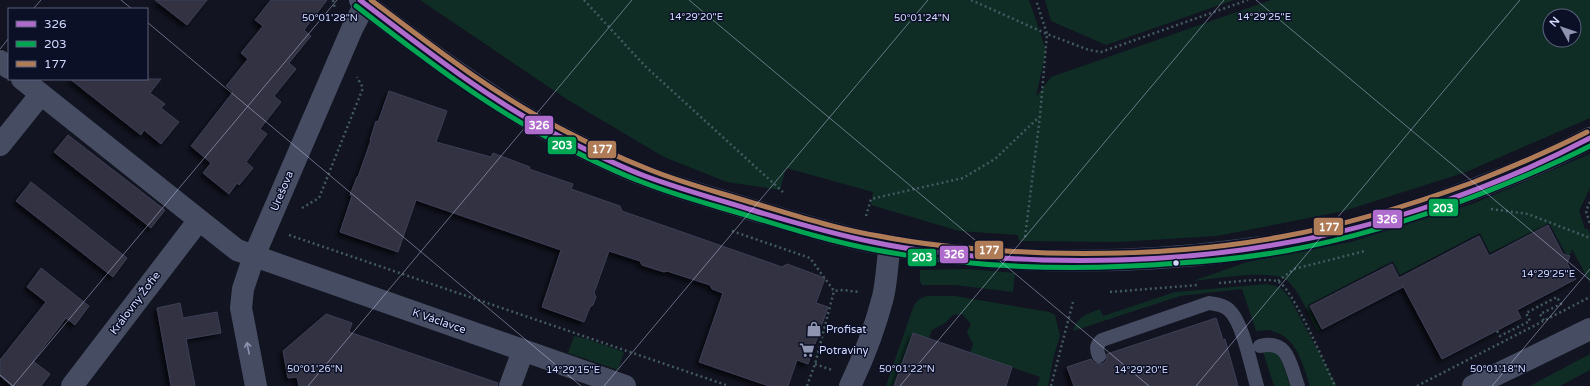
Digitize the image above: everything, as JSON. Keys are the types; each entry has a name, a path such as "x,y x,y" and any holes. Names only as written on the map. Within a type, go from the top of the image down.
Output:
{"street":[{"name":"Urešova","path":"256,386 241,308 243,289 254,256 352,29 362,2"},
{"path":"362,2 406,36 468,80 529,120 616,164 678,188 829,233 890,246 950,254 1014,259 1105,260 1198,256 1291,243 1400,216 1518,172 1590,138"},
{"path":"0,61 8,67"},
{"path":"23,80 237,250 254,256"},
{"path":"0,146 41,94"},
{"name":"Královny Žofie","path":"72,386 199,220"},
{"path":"850,386 867,350 883,296 890,246"},
{"name":"K Václavce","path":"254,256 625,386"},
{"path":"1473,386 1590,329"},
{"path":"510,386 523,350"}],"lane":[{"path":"1099,356 1096,350 1098,344 1102,340 1209,303 1219,304 1229,310 1235,318 1242,334 1257,386"},
{"path":"1260,346 1269,343 1280,346 1287,355 1298,386"}],"path":[{"path":"584,0 645,66 783,192"},
{"path":"971,0 1047,34 1089,50 1101,52 1248,0"},
{"path":"1025,243 1040,116 1047,34 1036,0"},
{"path":"300,214 302,207 319,198 363,88 356,76"},
{"path":"866,216 871,199 963,178 995,159 1040,116"},
{"path":"1590,202 1586,211 1590,224"},
{"path":"1490,209 1528,214 1590,238"},
{"path":"277,264 291,234"},
{"path":"263,236 291,234 729,386"},
{"path":"1214,283 1264,281 1278,282 1284,285 1294,300 1335,386"},
{"path":"1110,292 1199,284"},
{"path":"843,290 861,292"},
{"path":"807,386 815,364 834,291"},
{"path":"1500,336 1530,321 1526,313 1557,297 1561,304 1540,314 1544,321"},
{"path":"1417,386 1590,298"},
{"path":"1051,386 1074,302"},
{"path":"1497,332 1503,342"}],"green space":[{"path":"420,0 1029,0 1046,50 1036,97 1051,77 1271,0 1590,0 1590,118 1466,172 1344,211 1217,236 1118,242 1019,241 1018,235 959,231 871,205 873,192 786,168 780,190 727,182 664,157 568,100"},
{"path":"1045,0 1234,0 1106,45 1051,21"},
{"path":"1590,154 1590,188 1579,211 1585,229 1588,229 1590,234 1590,283 1572,249 1570,255 1566,254 1549,223 1490,253 1480,233 1400,275 1393,261 1308,305 1321,330 1317,331 1293,286 1281,277 1270,275 1242,275 1193,281 1247,262 1351,242 1475,203"},
{"path":"968,269 1015,273 1013,292 955,285 922,285 920,281 920,270"},
{"path":"1267,284 1280,287 1289,297 1337,386 1310,386 1298,353 1288,339 1281,334 1270,330 1256,331 1242,289 1180,296 1073,331 1083,316 1100,309 1103,316 1175,292"},
{"path":"927,296 955,296 1049,312 1055,315 1060,336 1054,355 1048,386 1037,386 1040,377 970,353 973,344 967,332 971,324 962,314 953,315 945,323 932,330 929,338 913,333 894,386 886,386 914,305 919,299"},
{"path":"574,336 624,352 618,370 568,353"},
{"path":"1262,349 1273,350 1281,358 1290,386 1274,386"},
{"path":"1590,354 1590,370 1560,386 1530,386"}],"building":[{"path":"155,0 207,0 187,25"},
{"path":"271,0 327,0 304,30 311,36 289,63 296,69 274,96 281,102 260,129 267,134 246,162 253,168 239,185 237,183 229,194 203,173 211,163 191,146 233,92 226,86 248,59 241,53 263,26 255,20"},
{"path":"161,79 150,93 165,104 161,108 179,122 161,144 144,130 141,135 71,80"},
{"path":"389,91 447,111 436,142 491,157 493,153 530,167 529,169 573,184 571,189 620,206 622,211 782,267 787,264 825,278 816,303 828,307 808,364 797,360 788,386 769,386 699,362 723,293 712,289 710,285 667,271 664,272 642,265 640,261 609,251 594,293 596,297 584,322 542,307 561,250 416,200 398,252 340,232 352,196 350,195 371,140 376,121 378,122"},
{"path":"68,135 165,210 151,228 54,152"},
{"path":"31,182 127,258 113,277 16,201"},
{"path":"1548,225 1563,254 1570,256 1567,263 1576,279 1517,310 1521,318 1442,359 1402,284 1403,287 1322,329 1310,306 1392,264 1399,278 1479,236 1489,256"},
{"path":"41,268 89,306 75,325 66,318 33,361 50,374 41,386 12,386 0,376 0,360 46,302 27,287"},
{"path":"180,303 183,318 217,312 221,333 186,339 195,386 171,386 157,308"},
{"path":"326,314 352,323 349,332 498,383 497,386 299,386 297,377 288,378 283,351"},
{"path":"1216,318 1223,340 1225,339 1238,386 1074,386 1067,367 1091,359 1094,363 1102,364 1106,361 1107,354"},
{"path":"913,333 1012,367 1006,386 894,386"}],"transit line":[{"name":"326","path":"360,0 408,37 508,107 561,137 603,158 645,176 685,190 812,228 915,250 979,257 1043,260 1132,260 1191,256 1250,249 1318,237 1398,216 1439,203 1517,173 1590,138"},
{"name":"177","path":"371,0 490,87 565,131 627,160 687,183 831,226 900,240 942,246 1047,253 1135,253 1222,246 1280,237 1330,227 1403,206 1474,182 1517,165 1587,132"},
{"name":"203","path":"356,6 454,79 505,113 558,143 620,173 682,196 828,239 876,250 951,261 1028,267 1141,266 1245,257 1285,251 1357,235 1428,213 1519,179 1590,146"}],"place":[{"name":"Profisat","path":"814,329"},
{"name":"Potraviny","path":"807,350"}]}
